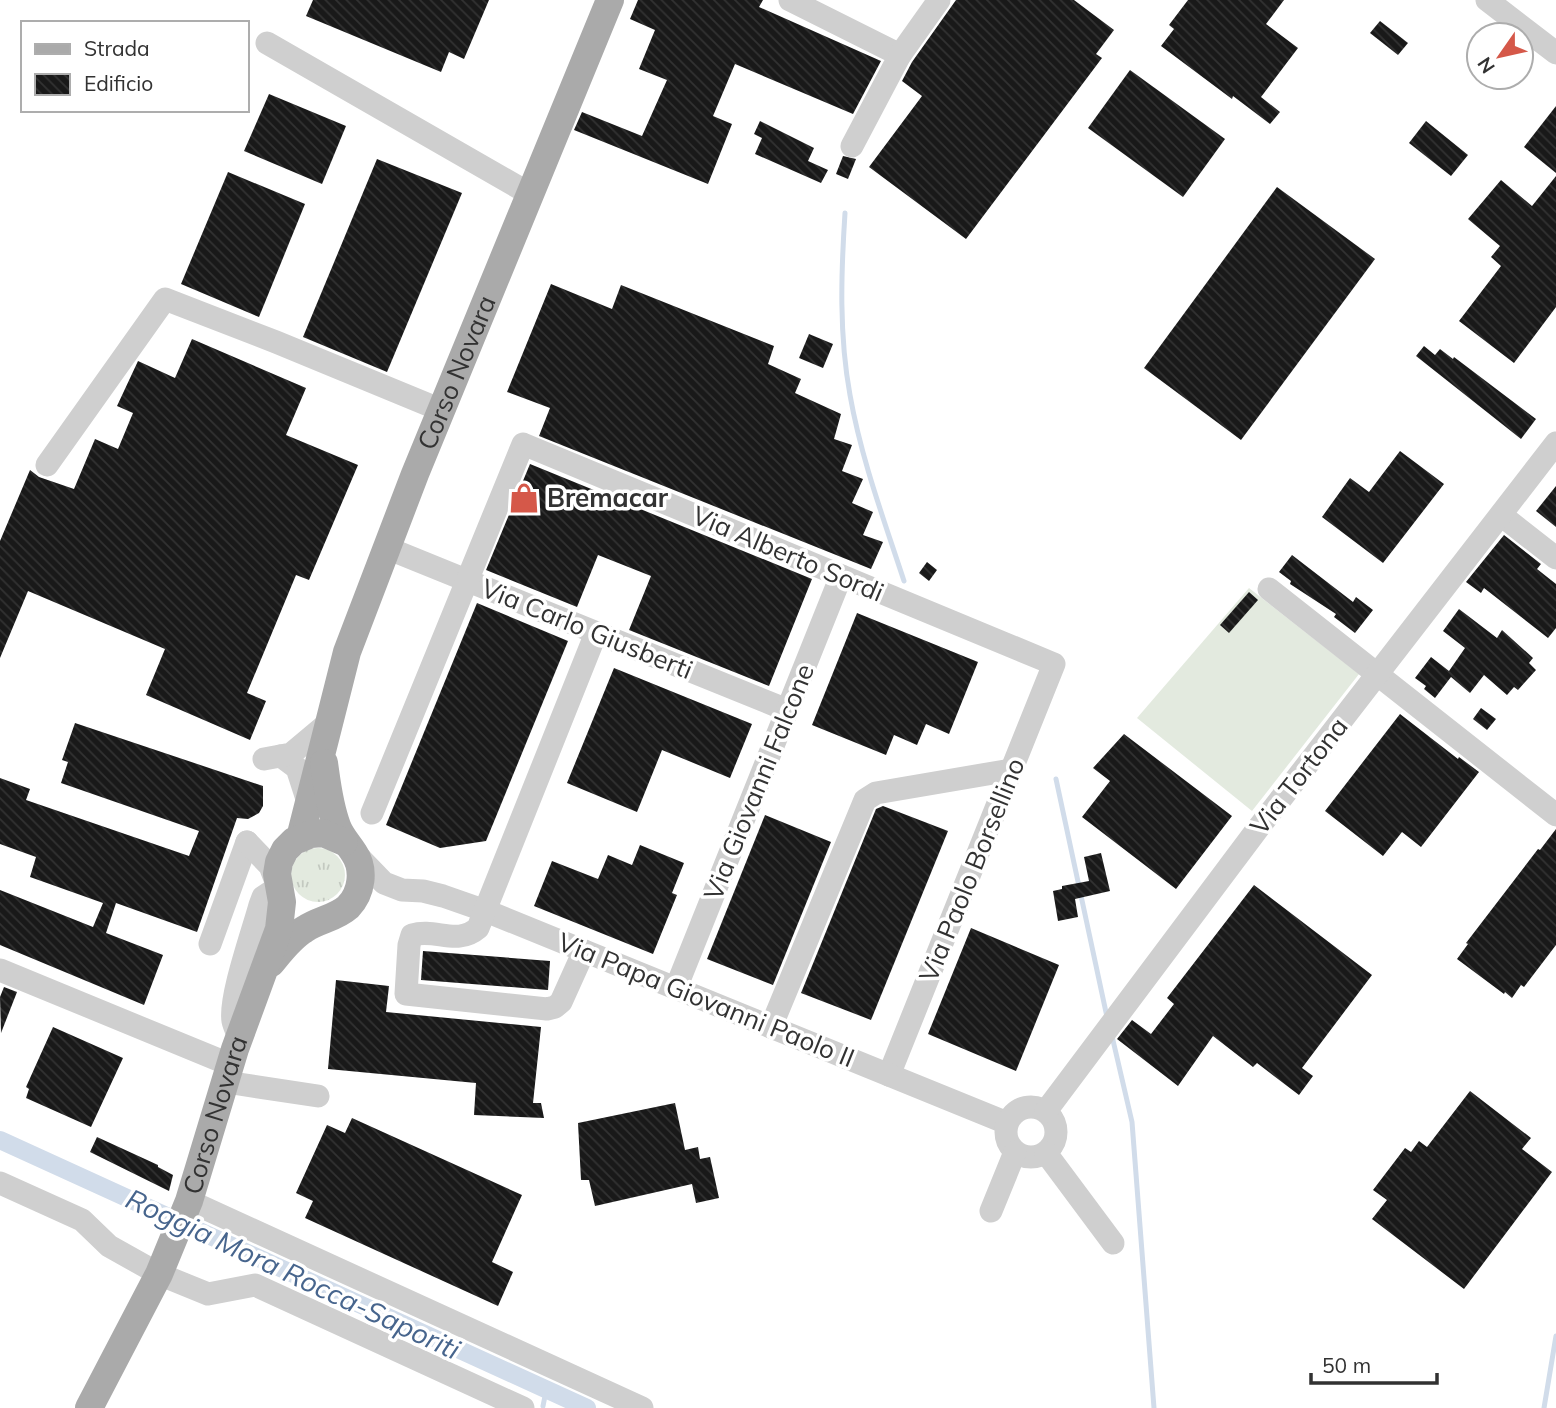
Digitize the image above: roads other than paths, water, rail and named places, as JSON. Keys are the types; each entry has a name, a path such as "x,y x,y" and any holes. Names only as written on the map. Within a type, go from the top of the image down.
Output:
{"main road":[{"name":"Corso Novara","path":"89,1408 159,1274 183,1216 239,1037 279,929 282,902 276,874 285,850 297,840 323,754 328,723 347,652 441,410 610,0"},
{"name":"Corso Novara","path":"265,971 304,929 350,905 358,894 360,866 332,812 323,754"},
{"path":"297,840 323,833 349,847"},
{"path":"278,887 285,901 297,912 312,918 333,916"}],"street":[{"path":"790,0 900,55"},
{"path":"852,146 900,55 939,0"},
{"path":"1487,0 1555,51"},
{"path":"267,43 530,194"},
{"path":"47,465 165,299 441,410"},
{"name":"Via Tortona","path":"1046,1111 1109,1025 1556,443"},
{"name":"Via Alberto Sordi","path":"468,580 523,444 1054,664"},
{"path":"1501,515 1556,558"},
{"name":"Via Carlo Giusberti","path":"387,548 788,710"},
{"name":"Via Giovanni Falcone","path":"676,988 841,576"},
{"path":"372,813 468,580"},
{"path":"1269,589 1556,815"},
{"path":"584,951 561,1002 547,1009 406,994 412,935 421,932 457,937 470,935 478,928 596,633"},
{"name":"Via Paolo Borsellino","path":"889,1075 1054,664"},
{"path":"308,803 297,768 273,757 291,754 328,723"},
{"path":"771,1027 865,800 876,793 1011,770"},
{"path":"247,842 297,840"},
{"path":"239,1037 233,1021 239,983 263,897 278,887 270,866 247,842"},
{"path":"209,944 247,842"},
{"name":"Via Papa Giovanni Paolo II","path":"349,847 384,883 402,890 433,894 486,911 1007,1123"},
{"name":"Via Papa Giovanni Paolo II","path":"333,916 369,899 402,890"},
{"path":"0,970 229,1074 318,1096"},
{"path":"1024,1107 1046,1111 1052,1117 1057,1132 1051,1147 1046,1153 1030,1158 1015,1152 1006,1139 1007,1123 1016,1111 1024,1107"},
{"path":"991,1211 1015,1152"},
{"path":"1046,1153 1113,1243"},
{"path":"0,1183 82,1220 109,1246 159,1274 208,1294 255,1285 523,1408"},
{"path":"183,1216 642,1408"}],"waterway":[{"path":"845,213 842,304 846,372 867,465 904,581"},
{"path":"1056,779 1107,1017"},
{"path":"1112,1036 1132,1122 1154,1408"},
{"name":"Roggia Mora Rocca-Saporiti","path":"0,1140 587,1408"},
{"path":"1544,1408 1556,1336"},
{"path":"543,1406 546,1391"}],"place":[{"name":"Bremacar","path":"524,498"}]}
